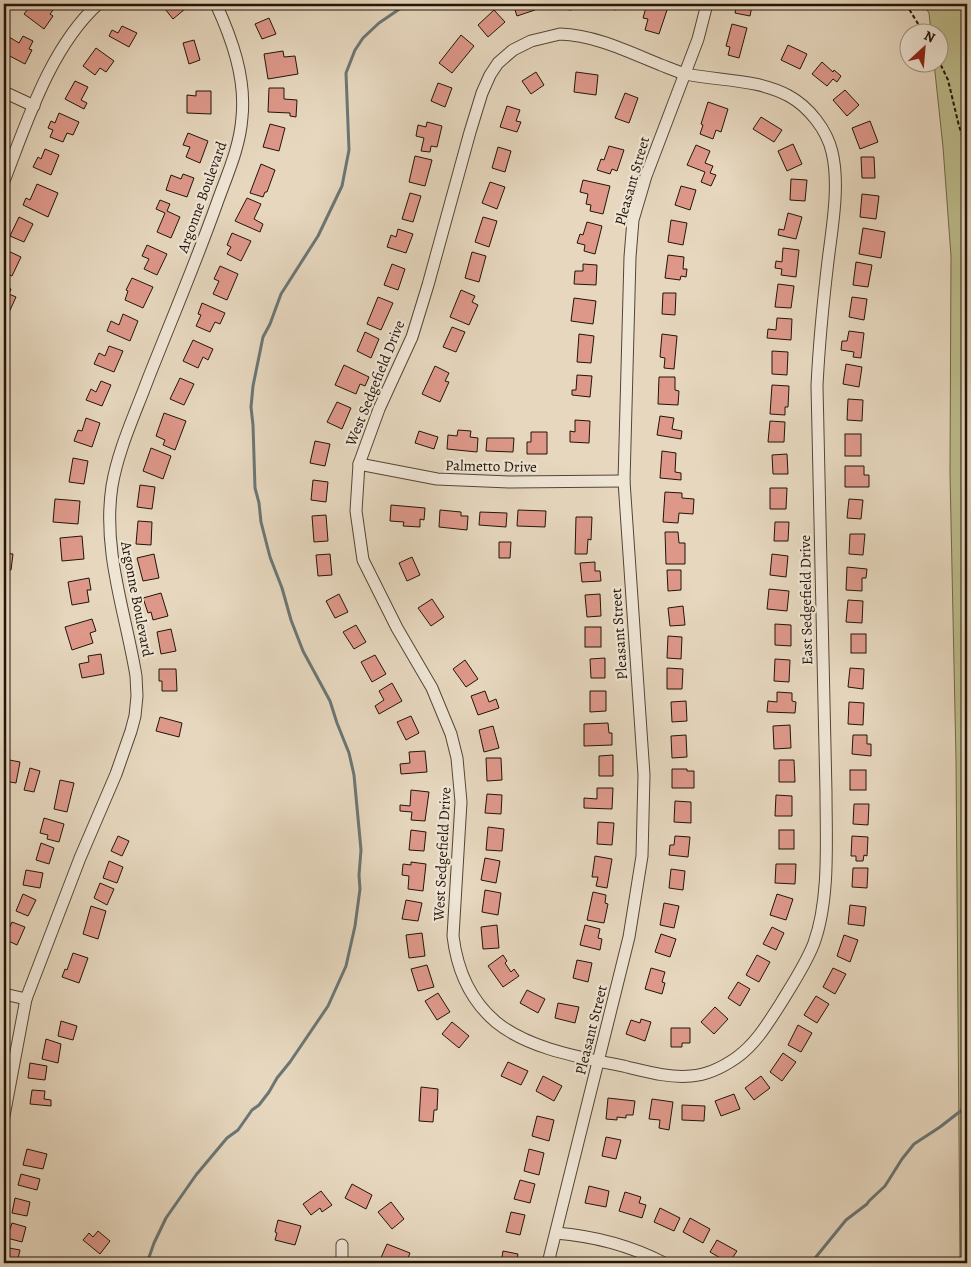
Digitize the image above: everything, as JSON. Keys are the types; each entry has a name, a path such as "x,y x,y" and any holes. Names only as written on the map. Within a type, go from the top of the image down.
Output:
{"street":[{"path":"4,182 34,106 60,51 86,14 98,4"},
{"name":"Argonne Boulevard","path":"4,1116 26,999 80,858 116,774 135,716 136,676 111,555 109,530 110,502 118,461 131,424 211,220 240,136 243,116 240,72 229,36 216,4"},
{"name":"Pleasant Street","path":"548,1263 629,937 642,856 644,775 624,481 630,257 633,220 646,176 698,40 707,4"},
{"name":"West Sedgefield Drive","path":"598,1061 550,1049 509,1031 487,1014 476,1001 460,971 454,951 453,936 461,802 457,758 451,734 432,688 397,628 363,560 356,511 359,464 379,408 412,337 482,93 498,63 513,50 531,41 550,35 570,34 609,44 685,74"},
{"name":"East Sedgefield Drive","path":"598,1061 663,1075 683,1076 707,1073 734,1059 756,1040 800,972 820,922 823,892 826,857 826,793 817,386 820,331 833,222 834,183 832,152 828,139 817,122 807,110 787,95 769,88 750,84 685,74"},
{"path":"4,92 34,106"},
{"name":"Palmetto Drive","path":"359,464 437,479 509,482 624,481"},
{"path":"4,994 26,999"},
{"path":"556,1233 595,1239 628,1248 664,1263"},
{"path":"342,1245 342,1263"}],"path":[{"path":"906,4 917,22"},
{"path":"944,72 967,149"}],"shaded area":[{"path":"923,4 967,4 967,1263 960,1263 956,760 950,473 951,256 935,72 948,72 948,22 930,22 929,13"}],"building":[{"path":"32,4 37,7 39,4 53,4 56,6 50,14 53,16 44,29 24,14"},
{"path":"161,4 181,4 185,9 173,19"},
{"path":"513,4 533,4 535,10 517,16"},
{"path":"549,4 572,4 571,10 548,7"},
{"path":"597,4 619,4 616,10"},
{"path":"647,4 669,4 659,34 645,30 648,19 643,18"},
{"path":"737,4 761,4 760,7 752,6 750,16 735,13"},
{"path":"494,10 505,22 488,37 478,25"},
{"path":"269,18 276,34 262,39 255,24"},
{"path":"732,24 747,28 739,58 728,55 730,47 726,46"},
{"path":"122,26 137,33 129,47 109,36 112,30 118,33"},
{"path":"461,35 474,46 452,73 439,63"},
{"path":"23,36 33,41 29,49 32,50 25,64 4,53 9,37 19,43"},
{"path":"194,40 200,60 189,64 183,43"},
{"path":"788,45 807,54 800,69 781,60"},
{"path":"96,48 114,61 106,72 100,68 95,75 83,66"},
{"path":"283,51 284,57 295,56 298,74 268,79 264,54"},
{"path":"822,62 833,72 834,70 841,76 837,82 833,79 827,86 812,74"},
{"path":"536,72 544,85 531,94 522,81"},
{"path":"576,72 598,75 596,95 574,92"},
{"path":"75,81 88,87 81,100 87,103 84,109 65,99"},
{"path":"438,83 452,88 445,107 431,101"},
{"path":"269,88 284,88 284,99 297,100 296,117 290,116 290,113 268,112"},
{"path":"845,90 859,105 847,116 833,100"},
{"path":"196,91 211,91 211,114 187,113 187,95 196,96"},
{"path":"625,93 638,98 629,123 615,118"},
{"path":"708,102 728,109 721,132 716,130 713,139 700,134"},
{"path":"507,106 520,110 516,121 521,122 517,132 500,127"},
{"path":"59,113 79,122 73,135 67,133 63,142 50,137 53,130 48,128 51,121 55,123"},
{"path":"761,117 782,130 774,142 753,129"},
{"path":"870,121 878,142 860,149 852,128"},
{"path":"427,122 442,126 437,147 431,146 430,152 421,151 424,138 416,136 418,125 426,127"},
{"path":"270,124 285,128 279,151 263,147"},
{"path":"188,133 208,141 200,163 186,157 190,147 183,145"},
{"path":"793,144 802,164 787,171 778,151"},
{"path":"696,145 710,151 705,163 713,166 710,173 716,175 711,186 701,182 705,172 687,165"},
{"path":"609,146 624,150 617,171 612,169 610,174 597,170 601,159 604,160"},
{"path":"498,147 511,151 505,172 492,168"},
{"path":"45,149 59,155 51,175 33,167 38,157 41,159"},
{"path":"415,156 432,160 425,186 409,182"},
{"path":"861,157 874,157 875,178 862,178"},
{"path":"261,164 275,170 267,192 265,192 263,197 250,193"},
{"path":"183,174 194,178 187,197 166,190 171,175 181,179"},
{"path":"791,179 807,180 805,201 790,200"},
{"path":"583,180 610,186 603,214 590,211 591,205 586,204 588,194 580,192"},
{"path":"490,182 505,187 497,209 482,203"},
{"path":"37,184 58,193 48,217 23,205 26,198 30,200"},
{"path":"681,186 696,190 690,210 675,205"},
{"path":"410,193 421,196 413,222 402,219"},
{"path":"862,194 879,196 876,219 860,217"},
{"path":"247,198 261,204 254,219 263,224 260,232 235,221"},
{"path":"160,200 170,204 167,211 180,217 171,238 157,232 165,213 156,209"},
{"path":"788,213 802,217 796,239 778,235 779,229 784,230"},
{"path":"19,217 33,224 24,242 10,236"},
{"path":"483,217 497,221 489,247 475,242"},
{"path":"671,220 687,223 683,245 668,242"},
{"path":"587,222 602,226 595,254 584,251 585,245 577,243 580,234 583,235"},
{"path":"863,228 885,232 881,258 859,254"},
{"path":"398,229 413,234 406,253 387,247 391,235 396,237"},
{"path":"232,233 251,241 241,261 227,254 231,247 227,245"},
{"path":"147,245 167,254 157,275 144,269 149,259 142,256"},
{"path":"783,248 799,250 796,277 781,275 782,269 775,268 776,261 782,262"},
{"path":"6,250 21,257 12,276 4,273"},
{"path":"472,252 486,256 479,282 465,278"},
{"path":"668,255 684,257 683,269 687,269 686,277 681,276 680,280 665,278"},
{"path":"856,262 872,265 868,287 853,285"},
{"path":"392,264 405,269 398,290 384,285"},
{"path":"583,264 597,265 596,285 574,284 575,271 583,271"},
{"path":"220,266 238,274 227,300 213,294 219,281 214,279"},
{"path":"132,278 153,287 143,308 125,300 128,291 126,290"},
{"path":"778,284 794,286 791,308 775,307"},
{"path":"4,286 11,289 9,294 16,297 6,319 4,318"},
{"path":"461,290 475,296 472,302 478,305 469,325 450,317"},
{"path":"663,293 676,293 675,315 662,314"},
{"path":"378,297 393,303 381,330 367,324"},
{"path":"852,297 867,299 864,320 849,317"},
{"path":"574,298 596,301 593,324 571,321"},
{"path":"202,303 225,313 220,324 215,322 210,332 196,326 201,315 198,314"},
{"path":"123,314 138,321 130,341 107,331 111,321 119,325"},
{"path":"777,318 792,319 791,340 767,338 768,329 776,330"},
{"path":"452,327 465,332 456,352 443,347"},
{"path":"849,331 864,333 861,358 853,357 854,352 841,350 842,341 847,341"},
{"path":"365,332 379,339 371,358 357,351"},
{"path":"579,334 594,336 591,363 577,362"},
{"path":"662,334 677,336 674,369 664,368 665,358 660,357"},
{"path":"193,340 213,349 208,360 203,357 198,368 183,361"},
{"path":"109,346 123,351 114,372 94,364 99,353 105,356"},
{"path":"772,351 788,352 787,375 772,374"},
{"path":"846,364 862,367 859,387 843,384"},
{"path":"344,365 369,377 365,386 360,384 356,394 335,385"},
{"path":"435,366 449,373 445,381 449,382 440,402 422,394"},
{"path":"577,375 592,376 590,397 572,395 572,390 576,390"},
{"path":"659,377 675,377 675,390 679,391 678,405 658,404"},
{"path":"180,378 194,384 184,405 170,399"},
{"path":"101,381 111,385 102,406 86,400 91,389 96,392"},
{"path":"772,385 789,386 788,407 785,407 785,415 770,414"},
{"path":"848,399 863,400 862,421 847,420"},
{"path":"337,402 351,408 342,429 327,422"},
{"path":"164,413 186,421 175,450 163,445 165,440 156,436"},
{"path":"660,416 674,418 672,429 682,431 681,439 657,435"},
{"path":"86,418 100,423 92,447 74,441 78,430 82,431"},
{"path":"575,420 590,421 589,443 570,442 570,431 575,432"},
{"path":"770,421 785,422 784,442 768,442"},
{"path":"458,430 471,431 470,437 478,438 477,452 447,449 448,435 457,436"},
{"path":"419,431 438,437 434,449 415,443"},
{"path":"531,432 547,432 547,454 527,454 527,442 531,442"},
{"path":"845,434 861,434 861,456 845,456"},
{"path":"487,438 514,438 513,452 486,451"},
{"path":"315,441 330,444 325,466 310,463"},
{"path":"151,448 171,456 163,479 143,471"},
{"path":"662,451 676,453 675,472 681,473 681,480 660,478"},
{"path":"787,454 788,474 773,474 772,455"},
{"path":"73,458 88,461 84,484 69,482"},
{"path":"845,466 864,466 864,475 869,475 869,487 845,487"},
{"path":"313,480 328,482 326,502 311,500"},
{"path":"140,485 155,487 152,509 137,507"},
{"path":"770,488 787,488 786,509 770,509"},
{"path":"665,492 682,493 682,498 694,499 693,514 679,513 678,523 663,522"},
{"path":"55,499 80,501 78,524 53,522"},
{"path":"849,499 863,500 861,519 847,518"},
{"path":"391,505 425,508 424,520 420,519 420,527 403,526 404,522 390,521"},
{"path":"440,510 461,512 461,516 468,516 467,530 439,527"},
{"path":"518,510 546,511 545,527 517,526"},
{"path":"480,512 507,513 506,527 479,525"},
{"path":"326,515 328,541 314,542 312,516"},
{"path":"576,517 592,517 591,540 588,539 587,554 575,554"},
{"path":"138,521 152,522 151,545 136,544"},
{"path":"775,522 789,522 788,541 774,541"},
{"path":"665,532 678,532 679,543 685,543 685,564 666,564"},
{"path":"850,534 865,534 863,555 849,554"},
{"path":"82,536 84,559 62,561 60,538"},
{"path":"499,542 511,542 510,558 499,558"},
{"path":"4,553 13,554 11,570 4,569"},
{"path":"154,554 159,578 143,581 137,558"},
{"path":"330,554 332,575 318,576 316,555"},
{"path":"772,554 788,556 786,577 770,575"},
{"path":"412,557 420,575 407,581 399,563"},
{"path":"595,562 595,571 600,571 601,581 582,582 580,563"},
{"path":"847,567 867,569 866,578 862,578 862,591 846,590"},
{"path":"667,570 681,570 681,590 668,591"},
{"path":"89,578 91,590 87,590 89,602 72,605 68,582"},
{"path":"769,589 789,591 787,611 767,609"},
{"path":"161,593 168,616 153,620 151,612 148,613 143,598"},
{"path":"339,594 348,612 335,618 326,601"},
{"path":"600,594 601,616 587,617 585,595"},
{"path":"432,599 444,617 431,626 418,608"},
{"path":"848,600 863,601 862,623 846,622"},
{"path":"683,606 685,625 670,626 668,608"},
{"path":"92,619 96,631 90,633 93,643 72,650 65,627"},
{"path":"775,624 791,625 791,646 775,645"},
{"path":"356,625 366,642 354,649 343,632"},
{"path":"585,627 601,627 601,647 585,647"},
{"path":"171,629 176,651 161,654 157,632"},
{"path":"851,634 866,634 866,653 851,653"},
{"path":"668,636 682,637 681,659 667,658"},
{"path":"101,654 104,674 82,678 79,664 89,662 88,656"},
{"path":"375,655 386,674 372,682 361,662"},
{"path":"605,658 605,678 591,678 590,659"},
{"path":"775,659 790,660 789,682 774,681"},
{"path":"465,660 478,679 466,687 453,669"},
{"path":"667,668 683,669 682,689 667,689"},
{"path":"850,668 864,669 863,689 848,687"},
{"path":"159,669 176,669 177,691 162,691 162,681 159,681"},
{"path":"392,683 402,701 379,714 375,706 384,700 379,691"},
{"path":"485,691 489,702 496,699 499,708 478,715 471,696"},
{"path":"590,691 606,691 606,711 590,712"},
{"path":"777,692 792,693 792,701 796,702 795,713 767,712 768,701 777,702"},
{"path":"686,701 687,721 672,722 671,702"},
{"path":"849,702 864,703 863,725 848,724"},
{"path":"411,716 419,733 406,740 397,722"},
{"path":"160,717 182,723 179,737 156,731"},
{"path":"608,723 609,733 612,733 612,745 584,746 584,724"},
{"path":"790,725 791,748 774,749 773,726"},
{"path":"493,726 499,748 484,752 479,730"},
{"path":"686,735 687,757 672,758 671,736"},
{"path":"853,735 867,735 867,744 871,744 871,756 852,754"},
{"path":"425,751 427,772 401,774 400,764 410,763 409,752"},
{"path":"613,755 613,776 599,776 599,756"},
{"path":"486,758 501,758 502,780 487,781"},
{"path":"4,759 20,762 16,783 4,781"},
{"path":"779,760 794,760 795,782 779,782"},
{"path":"30,768 40,771 34,792 24,790"},
{"path":"672,769 694,771 694,788 672,788"},
{"path":"850,770 866,770 866,790 850,790"},
{"path":"60,780 74,783 67,812 54,809"},
{"path":"597,788 613,788 612,809 584,808 584,798 597,799"},
{"path":"411,790 429,792 425,821 411,820 412,812 400,811 400,805 410,806"},
{"path":"487,794 502,795 501,814 485,813"},
{"path":"776,795 792,796 792,816 775,816"},
{"path":"675,801 691,802 691,823 674,822"},
{"path":"854,804 869,804 868,825 853,824"},
{"path":"44,818 64,824 59,842 47,839 48,835 40,833"},
{"path":"598,822 614,823 612,845 597,844"},
{"path":"488,827 504,829 502,851 486,850"},
{"path":"411,830 426,832 424,851 409,850"},
{"path":"779,830 794,830 794,849 779,849"},
{"path":"118,836 129,841 122,856 111,851"},
{"path":"675,836 690,837 688,857 669,855 670,845 674,845"},
{"path":"852,836 868,837 867,856 864,855 863,861 856,861 856,856 851,856"},
{"path":"41,843 54,848 49,864 36,860"},
{"path":"595,856 612,859 607,888 596,886 598,877 592,877"},
{"path":"485,858 500,861 496,883 481,880"},
{"path":"109,861 123,867 117,883 103,878"},
{"path":"411,862 426,864 423,891 408,889 409,876 402,875 403,864 411,865"},
{"path":"776,864 796,864 795,884 775,883"},
{"path":"853,868 868,868 867,888 852,887"},
{"path":"671,869 685,871 683,890 669,888"},
{"path":"26,870 43,873 40,888 23,885"},
{"path":"100,883 114,889 107,905 94,898"},
{"path":"485,890 501,893 498,915 482,912"},
{"path":"593,892 606,895 605,903 608,904 604,923 587,920"},
{"path":"23,894 36,900 28,916 16,911"},
{"path":"777,894 793,899 786,920 770,915"},
{"path":"406,900 422,903 418,921 402,919"},
{"path":"664,903 679,906 674,928 660,925"},
{"path":"850,905 866,907 864,926 848,924"},
{"path":"91,906 106,911 98,939 83,934"},
{"path":"12,922 25,927 17,945 4,939 4,929 8,931"},
{"path":"497,925 499,948 483,949 481,927"},
{"path":"585,925 600,929 598,938 602,939 600,950 580,945"},
{"path":"772,927 784,933 776,950 763,944"},
{"path":"422,933 425,956 409,958 406,935"},
{"path":"661,934 676,939 670,957 655,952"},
{"path":"844,935 858,940 850,962 837,956"},
{"path":"73,953 88,958 79,983 62,977 65,969 67,970"},
{"path":"503,955 507,961 505,963 511,972 514,969 519,976 503,987 488,966"},
{"path":"757,955 770,962 759,982 746,975"},
{"path":"577,960 592,963 588,982 573,978"},
{"path":"427,965 434,987 418,991 411,969"},
{"path":"651,968 665,972 662,982 665,983 662,994 645,989"},
{"path":"833,968 846,974 835,994 823,987"},
{"path":"738,982 750,989 740,1006 728,998"},
{"path":"527,990 545,999 538,1013 520,1003"},
{"path":"438,993 450,1012 437,1020 425,1001"},
{"path":"816,996 829,1004 817,1023 804,1015"},
{"path":"558,1003 579,1007 575,1023 555,1018"},
{"path":"715,1007 728,1019 714,1034 701,1022"},
{"path":"641,1019 651,1022 645,1041 626,1034 631,1020 640,1023"},
{"path":"61,1021 77,1026 73,1040 58,1036"},
{"path":"452,1022 469,1036 459,1048 442,1034"},
{"path":"798,1025 812,1033 801,1052 788,1045"},
{"path":"671,1028 690,1028 690,1043 682,1043 682,1047 671,1047"},
{"path":"46,1039 61,1044 58,1063 42,1059"},
{"path":"783,1053 796,1062 782,1081 770,1072"},
{"path":"508,1062 528,1071 521,1085 501,1076"},
{"path":"30,1063 47,1066 45,1080 28,1078"},
{"path":"543,1076 562,1086 554,1101 536,1091"},
{"path":"761,1076 770,1088 754,1100 745,1088"},
{"path":"421,1087 438,1089 437,1110 434,1110 433,1122 419,1121"},
{"path":"32,1090 45,1091 44,1099 51,1100 51,1106 30,1104"},
{"path":"734,1094 740,1109 721,1116 715,1101"},
{"path":"608,1098 635,1101 633,1115 626,1115 626,1118 617,1117 617,1120 606,1119"},
{"path":"652,1099 673,1102 669,1130 659,1128 660,1120 649,1119"},
{"path":"682,1105 705,1106 704,1121 682,1120"},
{"path":"537,1116 554,1120 549,1141 532,1136"},
{"path":"606,1137 621,1140 616,1159 602,1156"},
{"path":"27,1149 47,1154 43,1169 23,1165"},
{"path":"529,1149 544,1153 539,1175 524,1171"},
{"path":"21,1174 40,1179 37,1190 18,1185"},
{"path":"520,1180 535,1184 530,1203 514,1199"},
{"path":"352,1184 372,1195 366,1209 345,1198"},
{"path":"589,1186 609,1191 606,1207 585,1203"},
{"path":"321,1191 332,1205 322,1212 320,1208 311,1215 303,1204"},
{"path":"625,1192 641,1197 639,1203 646,1205 642,1218 619,1211"},
{"path":"15,1198 30,1202 27,1216 12,1213"},
{"path":"391,1202 404,1219 392,1229 378,1212"},
{"path":"660,1208 680,1218 674,1231 654,1222"},
{"path":"511,1212 525,1215 520,1235 506,1232"},
{"path":"690,1218 710,1229 703,1243 683,1232"},
{"path":"278,1220 301,1226 295,1245 275,1240"},
{"path":"12,1223 26,1227 22,1242 7,1238"},
{"path":"98,1231 110,1241 100,1254 83,1240 89,1233 93,1237"},
{"path":"717,1240 737,1251 729,1263 710,1252"},
{"path":"387,1244 410,1253 406,1263 396,1263 388,1260 386,1263 380,1260"},
{"path":"4,1247 20,1250 17,1263 4,1263"},
{"path":"503,1251 518,1254 516,1263 501,1263"}],"waterway":[{"path":"147,1263 166,1218 196,1175 227,1138 238,1130 252,1110 259,1105 328,1006 346,966 355,926 360,889 361,850 354,775 349,753 330,701 303,651 270,557 255,488 251,407 253,386 263,337 281,294 318,236 342,186 349,150 346,73 355,50 363,38 379,23 401,8 411,4"},
{"path":"811,1263 846,1220 867,1204 885,1186 914,1144 967,1106"}]}
